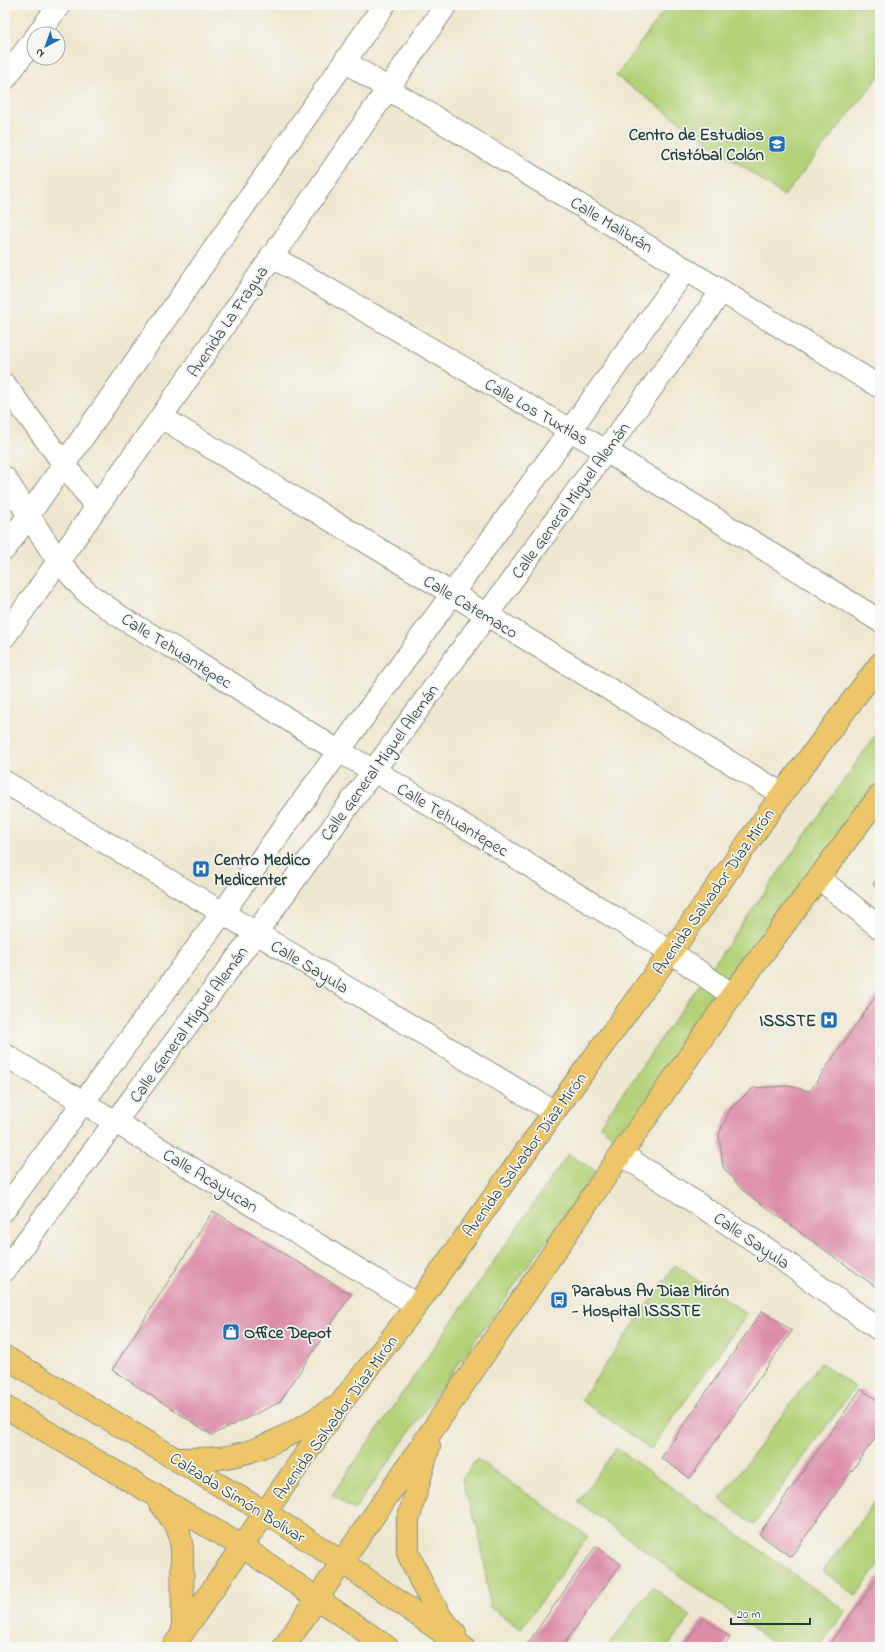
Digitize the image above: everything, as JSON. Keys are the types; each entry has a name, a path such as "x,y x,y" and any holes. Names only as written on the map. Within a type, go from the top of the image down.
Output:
{"main road":[{"name":"Avenida Salvador Díaz Mirón","path":"178,1639 340,1404 417,1305 554,1112 671,952 782,794 880,664"},
{"path":"284,1647 621,1154 732,995 880,795"},
{"name":"Calzada Simón Bolívar","path":"5,1357 266,1513 342,1562 463,1647"},
{"path":"176,1459 218,1458 268,1446 292,1434 340,1404"},
{"path":"5,1406 243,1546 387,1647"},
{"path":"434,1427 408,1520 408,1554 423,1586 442,1618 468,1647"},
{"path":"153,1493 178,1528 182,1548 178,1639"}],"street":[{"path":"44,26 59,5"},
{"path":"5,549 384,5"},
{"name":"Avenida La Fragua","path":"5,636 161,417 446,5"},
{"path":"5,79 26,50"},
{"name":"Calle Malibrán","path":"345,61 388,89 880,387"},
{"name":"Calle Los Tuxtlas","path":"271,256 606,451 880,621"},
{"path":"5,1209 223,912 686,269"},
{"name":"Calle General Miguel Alemán","path":"5,1270 255,934 722,291"},
{"path":"5,385 96,507"},
{"name":"Calle Catemaco","path":"161,417 782,794"},
{"name":"Calle Tehuantepec","path":"5,478 30,514 58,561 86,592 122,618 194,660 338,751 373,770 671,952 732,995"},
{"name":"Calle Sayula","path":"5,782 223,912 255,934 554,1112"},
{"path":"819,878 880,928"},
{"name":"Calle Acayucan","path":"5,1055 417,1305"},
{"name":"Calle Sayula","path":"621,1154 773,1252 880,1330"}],"green space":[{"path":"668,5 880,5 880,75 784,196 616,76"},
{"path":"880,729 880,787 618,1141 600,1125"},
{"path":"568,1154 596,1171 354,1510 332,1495"},
{"path":"675,1265 747,1314 651,1449 581,1400"},
{"path":"821,1363 855,1387 754,1525 720,1499"},
{"path":"616,1448 846,1611 819,1647 778,1647 578,1502"},
{"path":"477,1459 588,1536 521,1629 490,1607 477,1526 462,1479"},
{"path":"880,1495 880,1563 856,1596 823,1571"},
{"path":"652,1587 691,1616 668,1647 608,1647"}],"building":[{"path":"880,874 880,889 873,884"},
{"name":"ISSSTE","path":"880,990 880,1290 742,1190 723,1167 719,1134 731,1108 753,1088 788,1086 810,1091"},
{"name":"Office Depot","path":"213,1211 351,1294 280,1402 212,1435 112,1370"},
{"path":"762,1311 792,1331 690,1478 661,1458"},
{"path":"861,1389 880,1402 880,1431 791,1557 759,1534"},
{"path":"596,1546 621,1564 562,1647 525,1647"},
{"path":"880,1575 880,1644 878,1647 827,1647"},
{"path":"703,1618 730,1637 724,1647 683,1647"}],"place":[{"name":"Centro de Estudios Cristóbal Colón","path":"777,144"},
{"name":"Centro Medico Medicenter","path":"201,869"},
{"name":"ISSSTE","path":"829,1020"},
{"name":"Parabus Av Diaz Mirón - Hospital ISSSTE","path":"559,1300"},
{"name":"Office Depot","path":"231,1332"}]}
